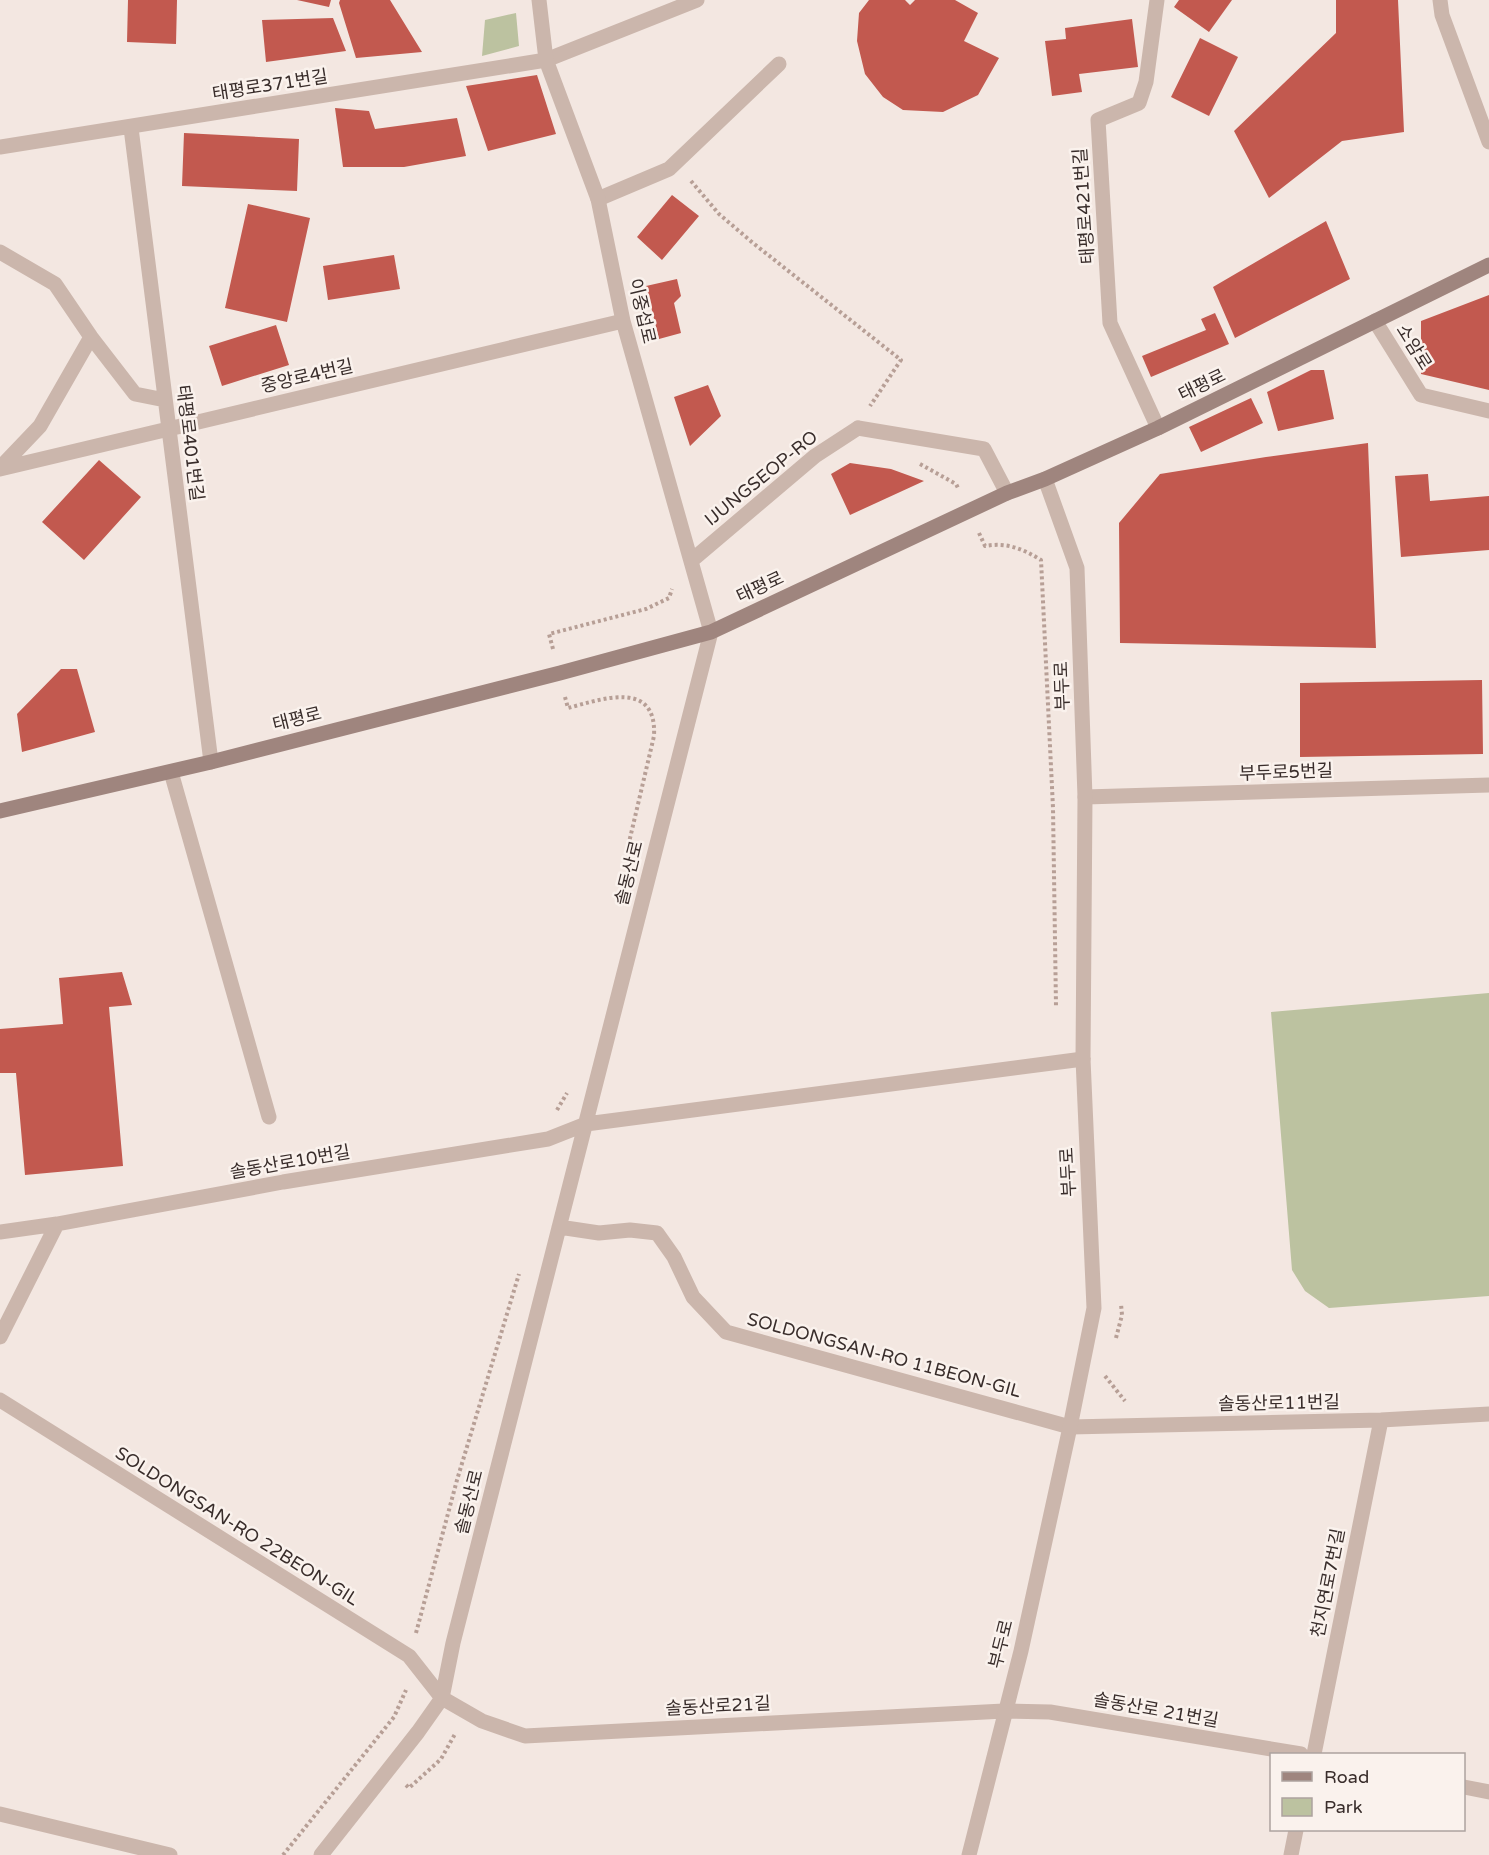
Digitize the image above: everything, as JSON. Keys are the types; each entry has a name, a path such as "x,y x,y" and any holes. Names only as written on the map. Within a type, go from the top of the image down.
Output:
{"main road":[{"name":"태평로","path":"0,812 211,762 711,632 1007,493 1158,428 1489,265"}],"street":[{"name":"이중섭로","path":"539,0 546,60 598,199 623,321 711,632"},
{"name":"태평로371번길","path":"0,147 131,128 546,60 697,0"},
{"name":"태평로421번길","path":"1157,0 1146,82 1138,103 1098,120 1110,323 1158,428"},
{"path":"1440,0 1442,15 1489,142"},
{"path":"598,199 669,169 779,64"},
{"name":"태평로401번길","path":"131,128 211,762"},
{"path":"0,252 55,284 91,337 135,394 165,400"},
{"name":"중앙로4번길","path":"0,468 623,321"},
{"name":"소암로","path":"1375,321 1421,395 1489,411"},
{"path":"0,468 40,426 91,337"},
{"path":"858,428 984,449 1007,493"},
{"name":"IJUNGSEOP-RO","path":"691,561 815,456 858,428"},
{"name":"부두로","path":"969,1855 1021,1651 1094,1308 1083,1059 1085,797 1077,568 1045,478"},
{"name":"솔동산로","path":"321,1855 442,1698 453,1643 711,632"},
{"path":"171,772 269,1117"},
{"name":"부두로5번길","path":"1085,797 1489,785"},
{"path":"586,1124 1083,1059"},
{"name":"솔동산로10번길","path":"0,1232 548,1139 586,1124"},
{"path":"0,1337 57,1224"},
{"name":"SOLDONGSAN-RO 11BEON-GIL","path":"559,1227 599,1233 630,1230 657,1233 674,1257 693,1297 726,1332 1070,1427"},
{"name":"SOLDONGSAN-RO 22BEON-GIL","path":"0,1400 409,1656 442,1698"},
{"name":"솔동산로11번길","path":"1070,1427 1380,1420 1489,1414"},
{"name":"천지연로7번길","path":"1314,1753 1380,1420"},
{"name":"솔동산로21길","path":"442,1698 482,1721 525,1736 1004,1711"},
{"name":"솔동산로 21번길","path":"1004,1711 1050,1712 1289,1753"},
{"path":"1465,1787 1489,1792"},
{"path":"0,1814 170,1855"},
{"path":"1291,1855 1296,1831"}],"path":[{"path":"669,169 692,181 719,214 901,360 867,410 858,428"},
{"path":"968,512 985,546 998,544 1023,549 1041,560 1053,808 1056,1017"},
{"path":"625,861 654,736 655,719 647,707 633,697 613,697 568,708 549,634 646,609 669,598 674,584"},
{"path":"548,1139 558,1105 571,1088"},
{"path":"283,1855 394,1717 406,1690 409,1656 457,1480 521,1266"},
{"path":"1113,1345 1122,1315 1121,1303"},
{"path":"1107,1365 1104,1376 1131,1408"}],"green space":[{"path":"516,13 519,46 482,56 485,20"},
{"path":"1489,993 1489,1296 1329,1308 1305,1291 1292,1270 1271,1012"}],"building":[{"path":"128,0 177,0 176,44 127,42"},
{"path":"297,0 331,0 329,7"},
{"path":"340,0 390,0 422,52 356,58"},
{"path":"869,0 905,0 910,5 915,0 955,0 978,13 964,41 999,58 978,95 943,112 903,110 883,97 865,74 857,41 859,13"},
{"path":"1179,0 1232,0 1209,32 1174,7"},
{"path":"1336,0 1398,0 1404,132 1342,141 1269,198 1234,131 1336,33"},
{"path":"333,18 346,51 266,62 262,20"},
{"path":"1132,19 1138,67 1079,74 1082,92 1052,96 1045,41 1066,39 1065,28"},
{"path":"1200,38 1238,57 1209,116 1171,97"},
{"path":"537,75 556,134 488,151 466,86"},
{"path":"335,108 369,111 375,129 457,118 466,156 404,167 343,167"},
{"path":"184,133 299,139 297,191 182,186"},
{"path":"672,195 699,216 662,260 637,237"},
{"path":"248,204 310,218 287,322 225,308"},
{"path":"1326,221 1350,279 1235,338 1213,287"},
{"path":"394,255 400,289 328,300 323,266"},
{"path":"677,279 681,296 674,303 681,333 659,339 646,286"},
{"path":"1489,295 1489,390 1421,374 1421,321"},
{"path":"1215,313 1229,344 1151,377 1142,356 1206,330 1201,319"},
{"path":"276,325 289,365 222,386 209,346"},
{"path":"1311,370 1324,370 1334,419 1278,431 1267,392"},
{"path":"708,385 721,416 690,446 674,397"},
{"path":"1251,398 1263,423 1201,452 1189,427"},
{"path":"1368,443 1376,648 1120,643 1119,523 1160,474"},
{"path":"99,460 141,497 84,560 42,522"},
{"path":"850,463 891,469 924,481 850,515 831,474"},
{"path":"1428,474 1430,501 1489,496 1489,550 1401,557 1395,476"},
{"path":"61,669 77,669 95,732 22,752 17,714"},
{"path":"1482,680 1483,754 1300,757 1300,683"},
{"path":"122,972 132,1005 109,1007 123,1166 25,1175 16,1073 0,1073 0,1029 63,1024 59,978"}]}
